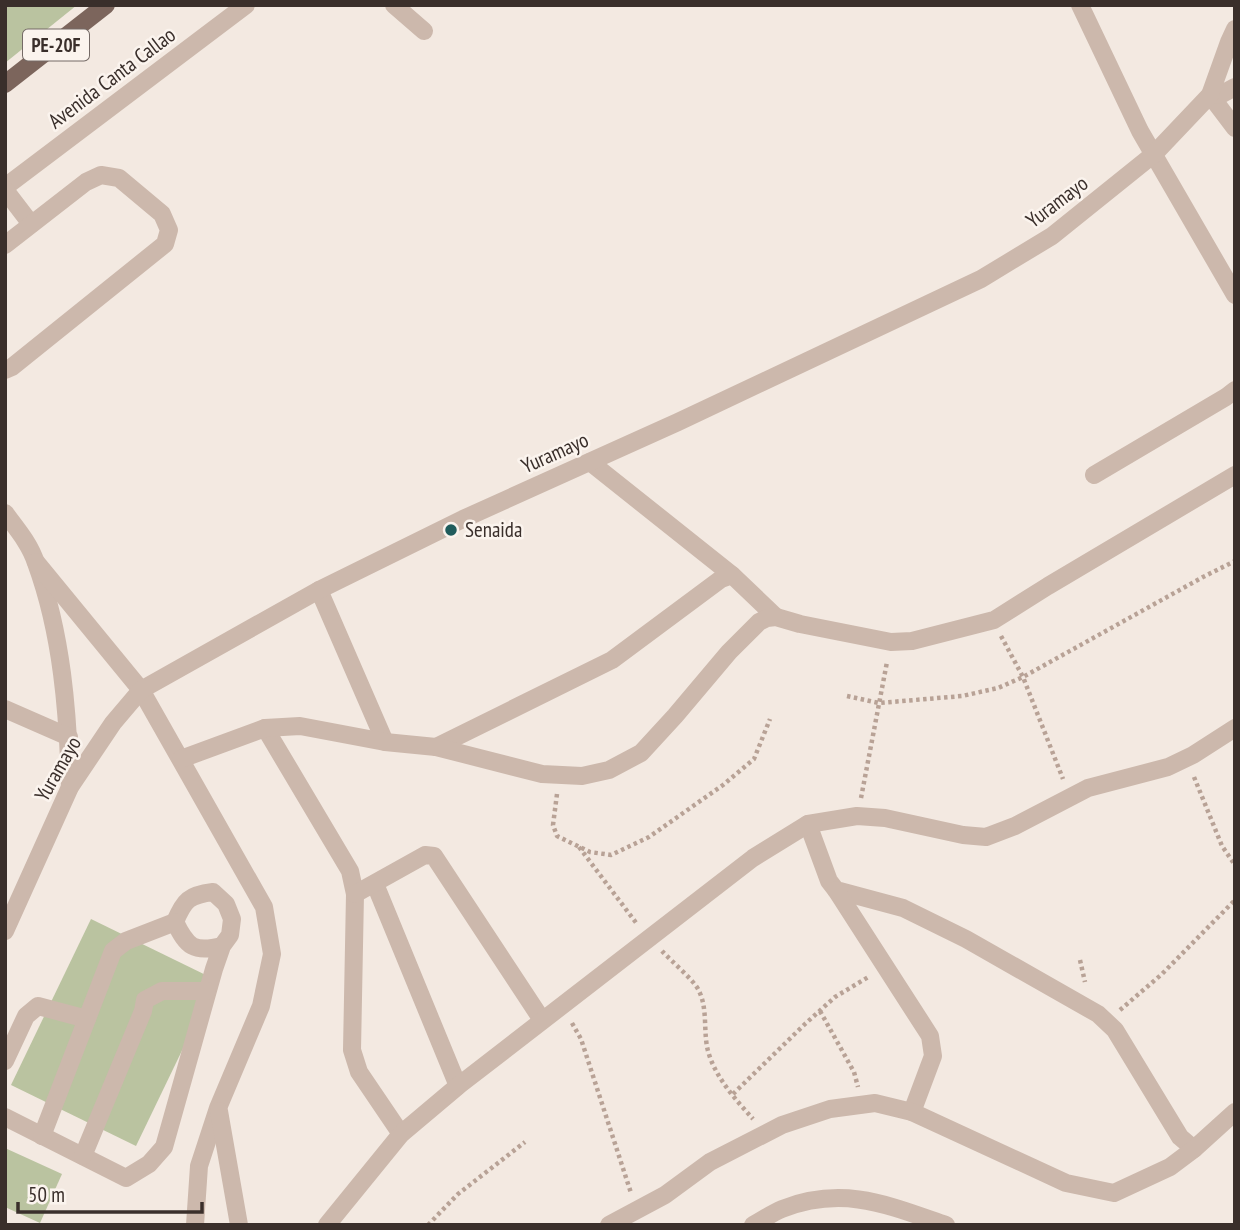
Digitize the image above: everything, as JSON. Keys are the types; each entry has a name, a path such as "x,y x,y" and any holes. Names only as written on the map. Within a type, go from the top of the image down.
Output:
{"main road":[{"name":"PE-20F","path":"5,84 106,5"}],"street":[{"name":"Avenida Canta Callao","path":"5,189 246,5"},
{"path":"394,5 424,31"},
{"path":"1080,5 1140,131 1235,295"},
{"path":"1210,95 1235,29"},
{"path":"1210,95 1222,94 1235,87"},
{"path":"1210,95 1235,128"},
{"name":"Yuramayo","path":"5,931 70,787 113,723 141,690 319,590 463,519 678,422 981,279 1052,236 1154,154 1210,95"},
{"path":"5,245 86,182 101,175 119,178 162,214 169,230 165,244 5,370"},
{"path":"5,189 31,225"},
{"path":"1094,475 1235,390"},
{"path":"590,462 732,575 776,617"},
{"path":"181,759 265,728 300,726 385,742 436,747 542,774 582,776 609,770 641,753 729,652 751,629 767,618 776,617 891,642 912,641 994,620 1235,475"},
{"path":"5,513 24,537 36,562 56,634 69,737 70,787"},
{"path":"36,562 141,690 264,907 272,954 261,1006 218,1108 200,1166 195,1225"},
{"path":"436,747 612,660 721,579 732,575"},
{"path":"319,590 385,742"},
{"path":"5,709 69,737"},
{"path":"265,728 350,871 355,894 352,1050 359,1072 401,1134"},
{"path":"327,1225 401,1134 458,1086 753,858 808,824 857,816 885,818 963,835 986,837 1088,788 1157,771 1194,755 1235,728"},
{"path":"808,824 829,881 930,1037 933,1056 912,1112"},
{"path":"355,894 425,855 434,856 542,1020"},
{"path":"375,884 458,1086"},
{"path":"836,890 903,908 966,939 1098,1014 1115,1030 1180,1137 1194,1149"},
{"path":"5,1117 126,1178 149,1164 164,1147 207,991 222,946 230,935 232,919 226,904 213,892 198,894 186,900 174,922 126,941 113,951 43,1136"},
{"path":"174,922 182,938 193,948 207,950 222,946"},
{"path":"83,1156 143,1011 145,1000 162,991 207,991"},
{"path":"5,1061 26,1016 38,1006 87,1019"},
{"path":"609,1225 665,1195 710,1161 782,1125 830,1109 875,1103 912,1112 1066,1183 1114,1193 1170,1167 1235,1112"},
{"path":"218,1108 239,1225"},
{"path":"753,1225 780,1210 812,1200 849,1197 887,1204 946,1225"}],"path":[{"path":"846,696 879,703 962,696 998,688 1023,677 1235,561"},
{"path":"994,620 1023,677 1070,796"},
{"path":"857,816 891,642"},
{"path":"560,775 553,825 557,836 590,852 611,855 649,837 723,785 754,759 770,719"},
{"path":"1194,755 1195,781 1222,846 1235,865"},
{"path":"579,847 648,938 699,990 708,1052 719,1075 766,1133"},
{"path":"1106,1022 1162,974 1235,900"},
{"path":"733,1094 835,997 885,966"},
{"path":"562,1005 581,1039 636,1210"},
{"path":"820,1010 854,1072 863,1105"},
{"path":"428,1225 458,1194 525,1142"}],"green space":[{"path":"5,5 77,5 5,63"},
{"path":"91,919 216,980 136,1146 11,1085"},
{"path":"5,1148 62,1174 40,1223 5,1207"}],"place":[{"name":"Senaida","path":"451,530"}]}
